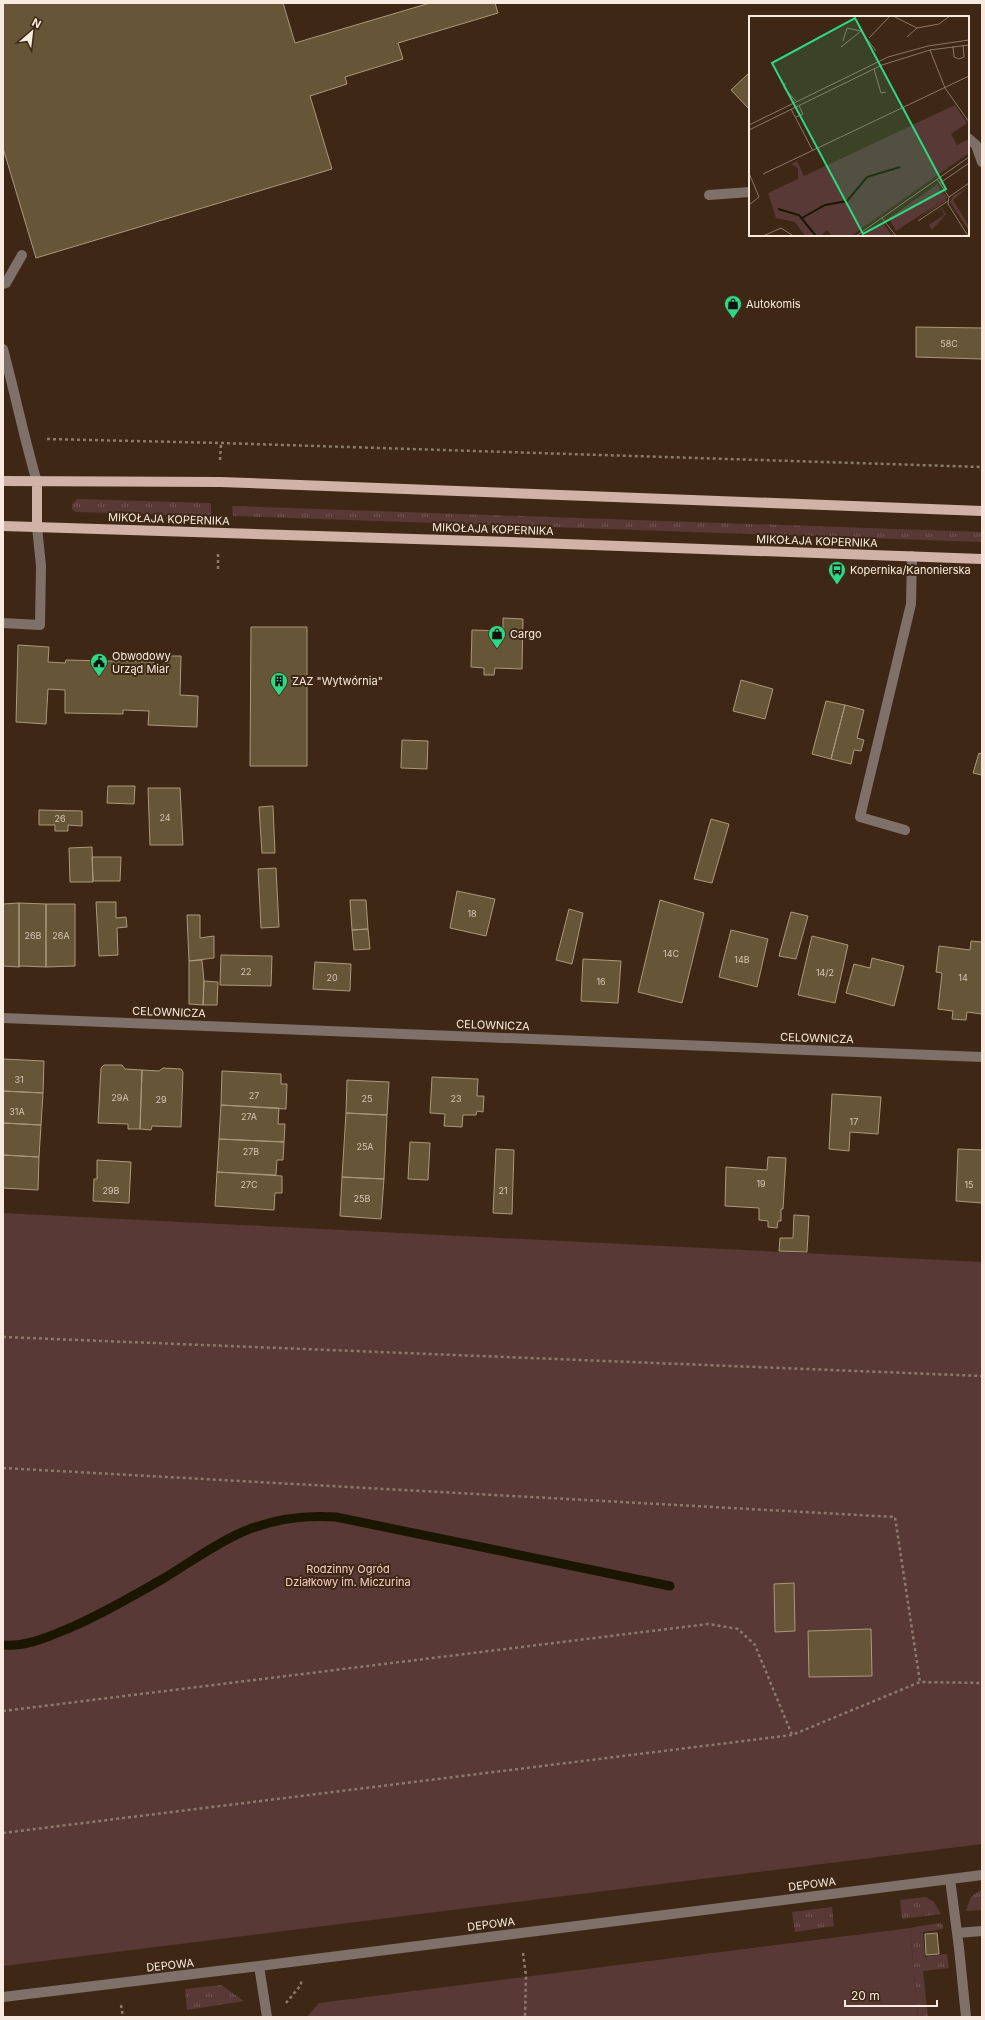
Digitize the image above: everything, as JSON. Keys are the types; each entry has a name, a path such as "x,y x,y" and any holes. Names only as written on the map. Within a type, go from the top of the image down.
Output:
{"main road":[{"path":"3,481 220,482 982,511"},
{"path":"37,482 37,527"},
{"name":"MIKOŁAJA KOPERNIKA","path":"3,526 362,536 982,559"}],"street":[{"path":"972,146 982,162"},
{"path":"709,195 749,192"},
{"path":"3,284 6,284 22,256"},
{"path":"3,349 16,395 24,439 37,482"},
{"path":"3,623 40,625 41,566 37,527"},
{"path":"905,830 860,817 911,604 912,556"},
{"name":"CELOWNICZA","path":"3,1018 982,1056"},
{"name":"DEPOWA","path":"3,1997 982,1875"},
{"path":"950,1879 966,2017"},
{"path":"957,1933 982,1930"},
{"path":"259,1966 267,2017"}],"path":[{"path":"24,439 220,443 982,467"},
{"path":"220,443 220,466"},
{"path":"218,569 219,550"},
{"path":"3,1337 982,1376"},
{"path":"3,1468 895,1517 920,1682"},
{"path":"3,1711 708,1624 738,1629 756,1645 792,1735"},
{"path":"3,1833 792,1735 920,1682 982,1683"},
{"path":"522,1933 526,1976 525,2017"}],"green space":[{"path":"77,499 211,503 211,516 76,512 72,509 72,504"},
{"path":"232,506 982,532 982,542 233,516"},
{"name":"Rodzinny Ogród Działkowy im. Miczurina","path":"3,1213 982,1262 982,1844 3,1966"},
{"path":"982,1889 982,1910 966,1911 971,1897"},
{"path":"926,1897 934,1902 941,1914 902,1919 900,1900"},
{"path":"832,1907 834,1926 795,1932 792,1912"},
{"path":"939,1923 943,1925 943,1929 923,1932 925,1957 947,1954 949,1968 923,1971 928,2017 918,2017 910,1928"},
{"path":"910,1928 918,2017 307,2017 319,2003"},
{"path":"221,1985 244,2001 187,2010 185,1989"}],"building":[{"path":"3,3 283,3 295,43 430,3 495,3 498,13 398,43 403,59 345,77 347,84 310,96 332,169 36,258 3,148"},
{"path":"749,73 749,109 731,90"},
{"path":"916,327 982,328 982,359 916,357"},
{"name":"Cargo","path":"503,618 523,619 522,669 495,668 494,675 484,675 484,668 471,667 472,630 503,631"},
{"name":"ZAZ \"Wytwórnia\"","path":"251,627 307,627 307,766 250,766"},
{"name":"Obwodowy Urząd Miar","path":"18,645 49,647 48,662 65,663 66,660 154,662 153,665 164,665 165,656 181,656 180,695 198,696 197,727 148,725 149,711 123,710 123,714 65,713 65,690 48,689 46,724 16,722"},
{"path":"741,680 773,689 765,719 733,711"},
{"path":"826,701 845,705 831,759 812,754"},
{"path":"845,705 864,710 857,738 864,740 861,751 854,750 851,764 831,759"},
{"path":"402,740 428,741 427,769 401,768"},
{"path":"979,753 982,754 982,775 973,773"},
{"path":"108,786 135,786 134,804 107,803"},
{"path":"148,788 180,788 183,845 150,845"},
{"path":"273,806 275,853 262,853 259,807"},
{"path":"39,810 82,811 82,826 68,825 68,831 55,831 55,825 39,825"},
{"path":"711,819 729,824 712,883 694,879"},
{"path":"92,847 93,882 70,882 69,848"},
{"path":"92,857 121,857 120,881 93,881"},
{"path":"276,868 279,927 261,928 258,869"},
{"path":"457,891 495,899 486,936 450,928"},
{"path":"350,900 366,900 368,929 352,930"},
{"path":"660,900 704,913 682,1003 638,992"},
{"path":"96,902 116,902 116,918 126,917 127,927 117,928 118,955 99,956"},
{"path":"19,903 46,904 46,967 19,967"},
{"path":"19,903 19,967 3,966 3,904"},
{"path":"46,904 75,904 75,966 46,967"},
{"path":"569,909 583,913 572,964 556,960"},
{"path":"791,912 808,916 796,959 779,956"},
{"path":"187,915 200,915 200,938 214,936 214,958 189,961"},
{"path":"368,929 370,949 354,950 352,930"},
{"path":"731,930 768,939 757,987 719,977"},
{"path":"812,936 848,945 835,1003 798,995"},
{"path":"971,941 982,942 982,1014 967,1012 966,1020 952,1019 953,1011 938,1009 942,973 936,972 939,946 970,950"},
{"path":"221,955 272,956 271,986 220,985"},
{"path":"872,958 904,966 894,1006 846,993 854,964 870,968"},
{"path":"583,959 621,961 618,1003 581,1001"},
{"path":"202,960 204,981 203,1005 189,1004 189,961"},
{"path":"315,962 351,964 350,991 313,989"},
{"path":"204,981 218,982 217,1005 203,1005"},
{"path":"3,1059 44,1061 43,1093 3,1091"},
{"path":"104,1065 122,1065 125,1069 142,1070 140,1129 128,1129 128,1124 98,1123 101,1068"},
{"path":"163,1068 181,1069 183,1072 181,1127 152,1126 151,1130 140,1129 142,1070 159,1071"},
{"path":"222,1071 281,1074 281,1084 287,1084 286,1109 221,1105"},
{"path":"432,1077 478,1079 477,1096 484,1096 483,1112 477,1111 476,1115 463,1115 462,1127 444,1126 445,1114 430,1113"},
{"path":"347,1080 389,1082 387,1115 346,1113"},
{"path":"3,1091 43,1093 41,1125 3,1123"},
{"path":"832,1094 881,1097 878,1134 850,1132 849,1151 829,1149"},
{"path":"221,1105 279,1108 278,1124 285,1124 284,1142 219,1139"},
{"path":"346,1113 387,1115 384,1179 342,1177"},
{"path":"3,1123 41,1125 39,1157 3,1155"},
{"path":"219,1139 284,1142 283,1160 277,1160 276,1175 217,1172"},
{"path":"410,1142 430,1143 428,1180 408,1179"},
{"path":"496,1149 514,1150 512,1214 493,1213"},
{"path":"958,1149 982,1150 982,1203 956,1201"},
{"path":"3,1155 39,1157 38,1190 3,1188"},
{"path":"768,1157 786,1158 783,1209 781,1209 781,1221 778,1221 777,1228 768,1227 768,1221 759,1220 759,1208 725,1206 726,1167 767,1170"},
{"path":"97,1160 131,1162 129,1203 93,1201 94,1179 97,1179"},
{"path":"217,1172 282,1176 282,1193 275,1193 274,1210 215,1206"},
{"path":"342,1177 384,1179 381,1219 340,1216"},
{"path":"794,1215 809,1216 807,1252 779,1251 780,1238 793,1238"},
{"path":"794,1583 795,1631 775,1632 774,1584"},
{"path":"871,1629 872,1676 809,1677 808,1631"},
{"path":"937,1933 939,1954 926,1955 925,1934"}],"waterway":[{"path":"3,1645 30,1643 72,1627 131,1597 215,1546 236,1535 258,1526 302,1517 336,1517 670,1586"}],"place":[{"name":"Autokomis","path":"733,319"},
{"name":"Kopernika/Kanonierska","path":"837,585"},
{"name":"Cargo","path":"497,649"},
{"name":"Obwodowy Urząd Miar","path":"99,677"},
{"name":"ZAZ \"Wytwórnia\"","path":"279,696"}]}
